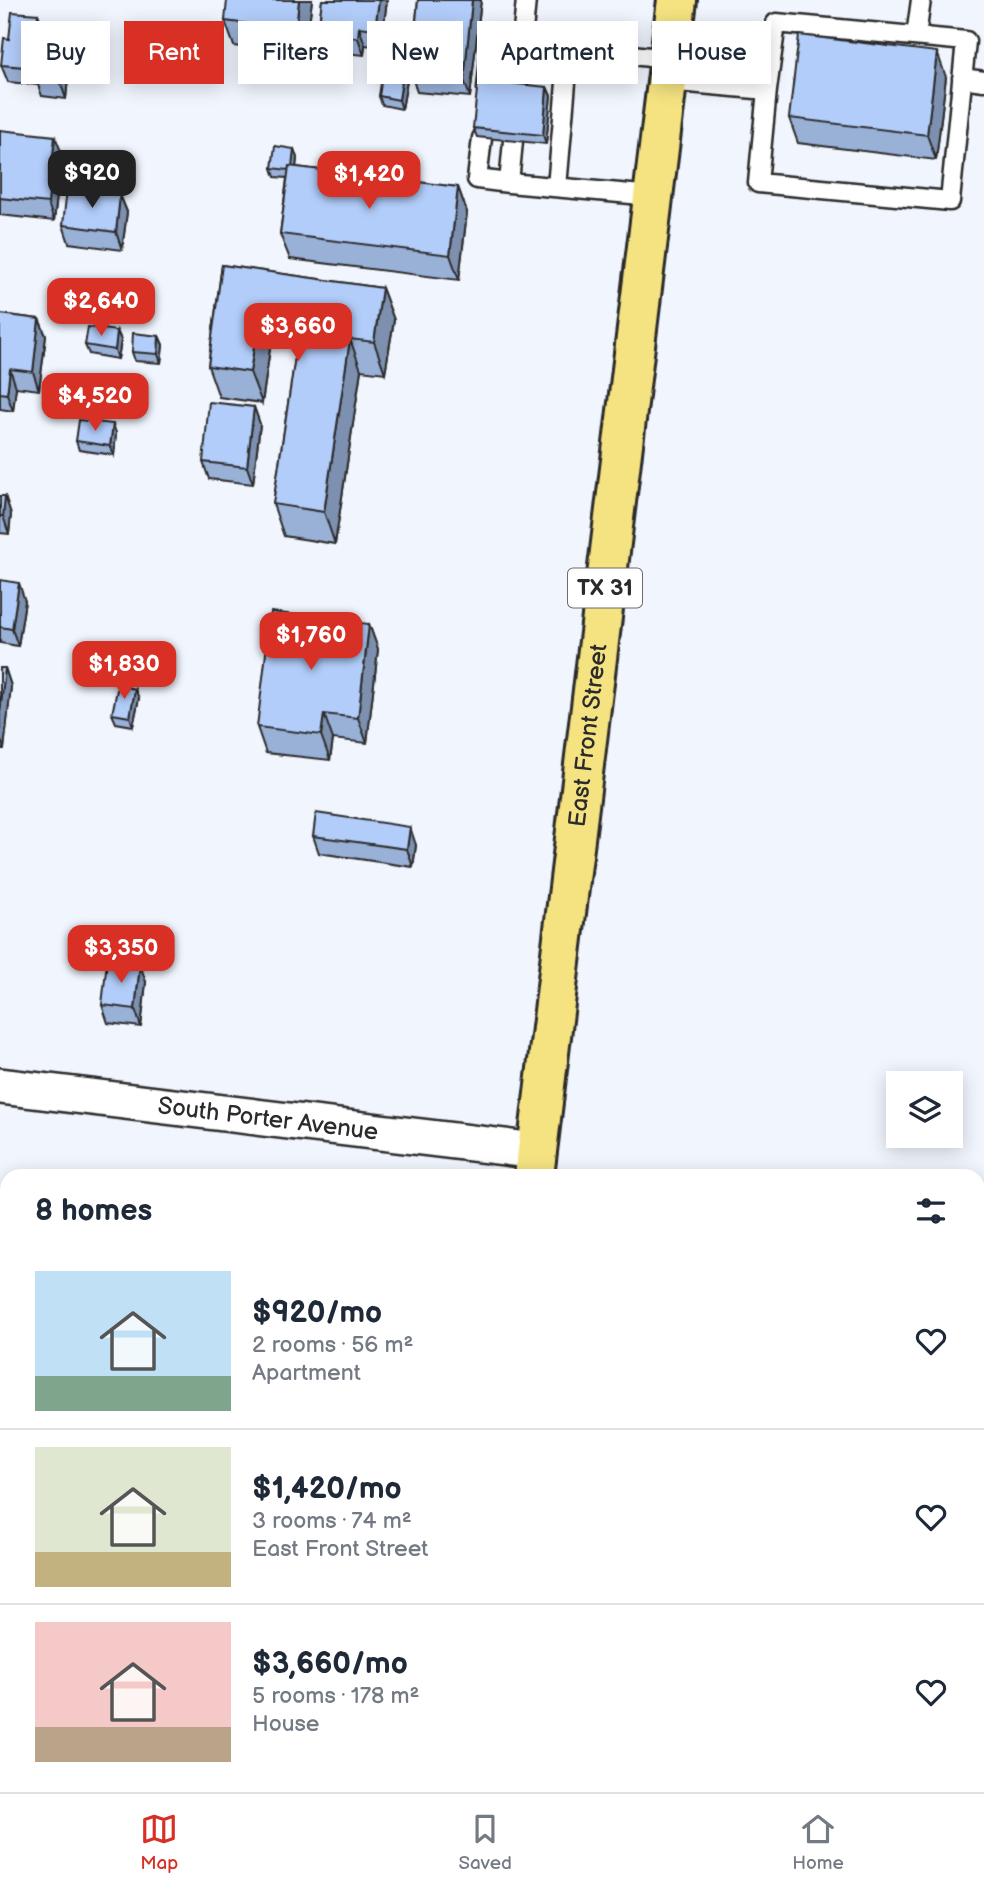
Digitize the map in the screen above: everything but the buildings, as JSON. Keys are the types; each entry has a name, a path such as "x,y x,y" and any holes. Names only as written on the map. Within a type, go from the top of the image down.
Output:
{"main road":[{"name":"East Front Street","path":"674,21 677,0"},
{"name":"East Front Street","path":"535,1163 666,84"}],"street":[{"name":"South Porter Avenue","path":"0,1086 535,1163"}],"lane":[{"path":"524,21 526,0"},
{"path":"916,36 921,0"},
{"path":"776,23 966,41 962,78 950,201 758,183 776,23"},
{"path":"962,78 984,81"},
{"path":"487,89 488,84"},
{"path":"517,92 518,84"},
{"path":"557,187 566,84"},
{"path":"737,84 767,90"},
{"path":"482,138 477,179 653,196"},
{"path":"509,183 513,141"}]}
